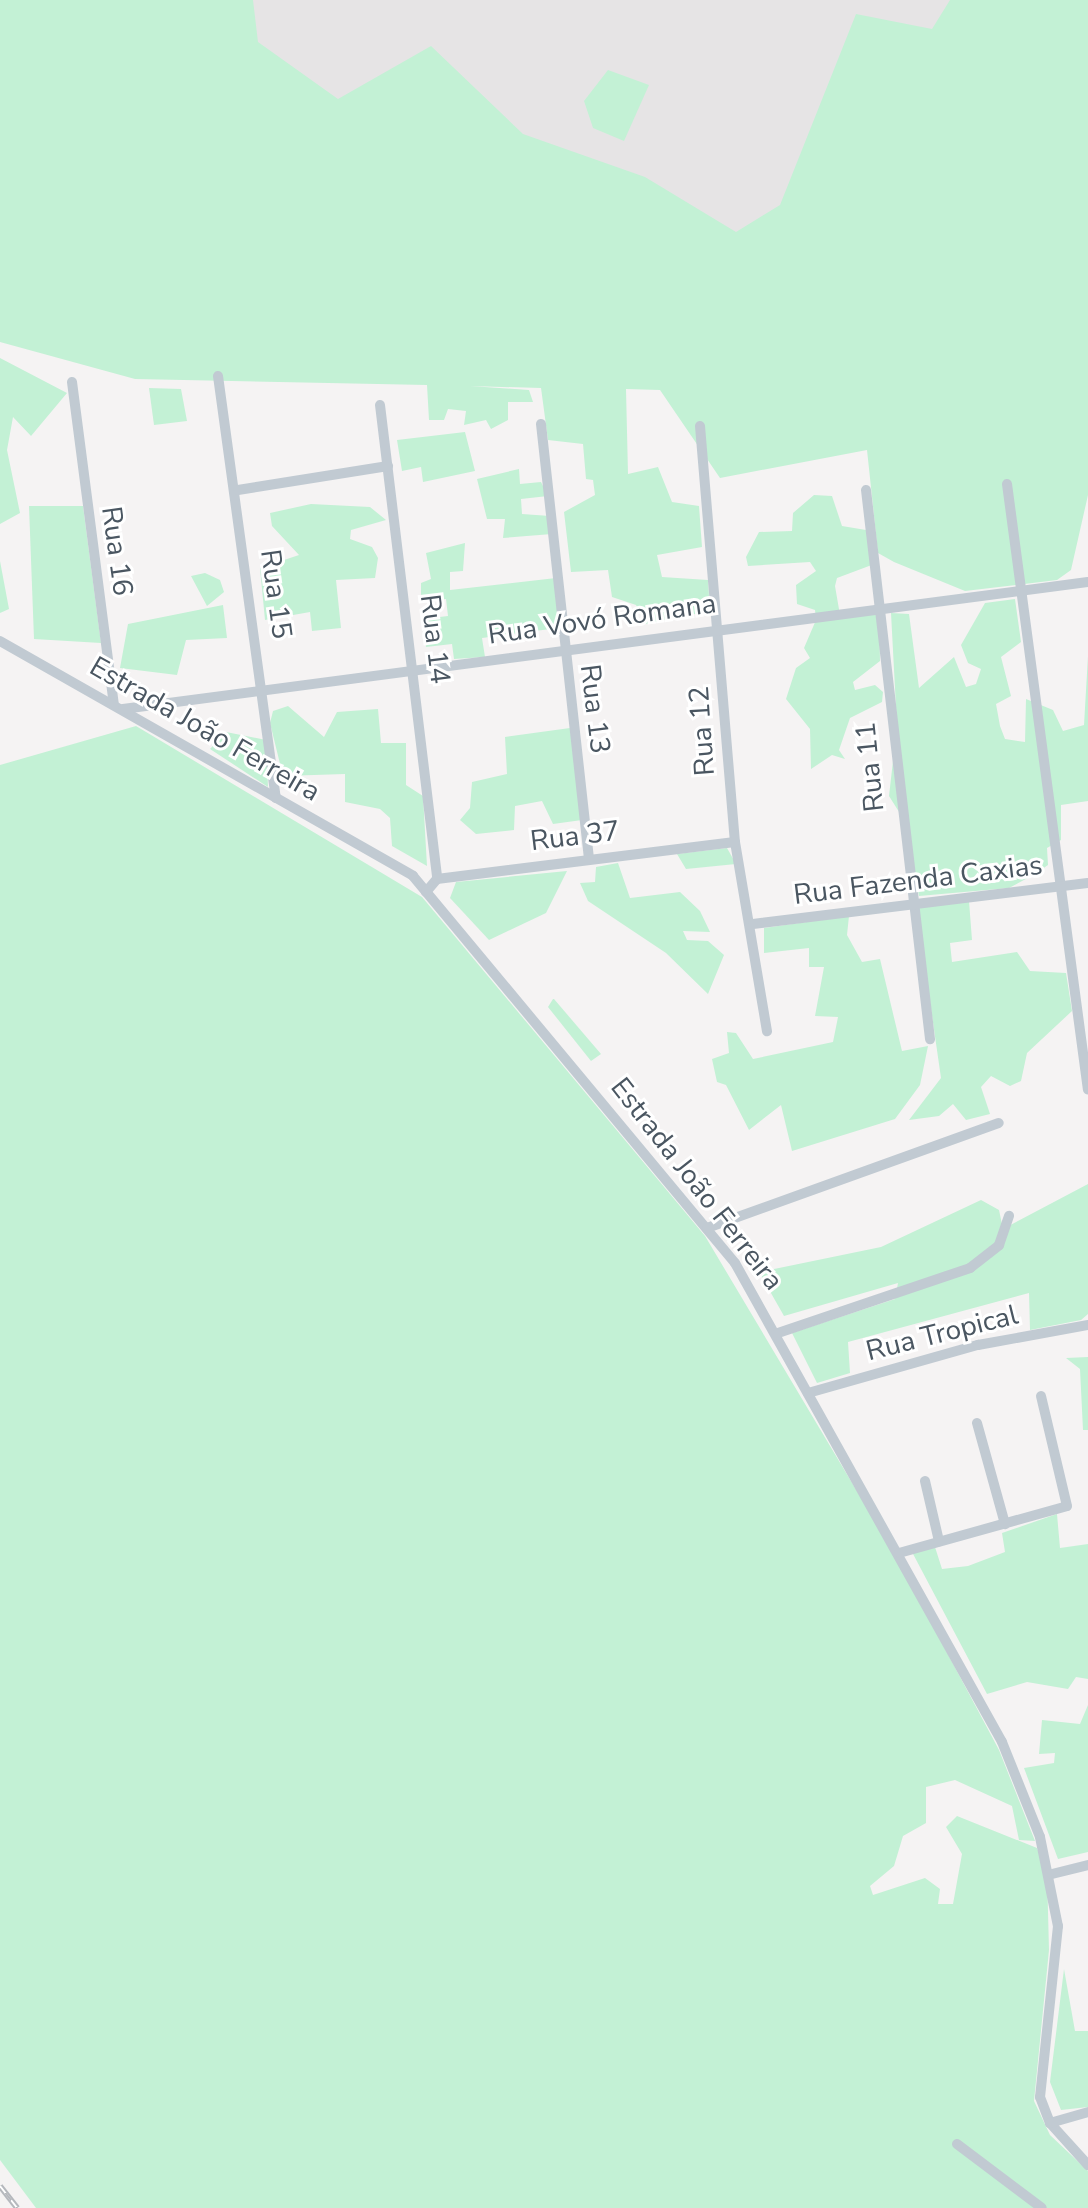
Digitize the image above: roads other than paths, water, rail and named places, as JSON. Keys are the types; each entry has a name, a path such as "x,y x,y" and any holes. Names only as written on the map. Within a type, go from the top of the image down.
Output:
{"street":[{"name":"Rua 15","path":"218,376 238,490 276,798"},
{"name":"Rua 16","path":"72,382 72,405 119,707"},
{"name":"Rua 14","path":"380,405 415,670 437,879"},
{"name":"Rua 13","path":"541,424 563,649 589,857"},
{"name":"Rua 12","path":"700,426 722,625 735,842 753,924 767,1031"},
{"path":"238,490 388,466"},
{"path":"1007,484 1057,888 1088,1090"},
{"name":"Rua 11","path":"866,490 884,606 908,902 930,1039"},
{"name":"Rua Vovó Romana","path":"119,707 415,670 722,625 1088,582"},
{"name":"Estrada João Ferreira","path":"0,641 401,869 426,892 707,1228 778,1333 808,1393 1002,1742 1052,1874 1057,1941 1039,2067 1050,2123"},
{"name":"Rua 37","path":"437,879 589,857 735,842"},
{"path":"426,892 437,879"},
{"name":"Rua Fazenda Caxias","path":"753,924 908,902 1088,883"},
{"path":"707,1228 999,1123"},
{"path":"778,1333 970,1268 999,1245 1009,1216"},
{"name":"Rua Tropical","path":"808,1393 978,1345 1088,1325"},
{"path":"899,1553 1065,1508 1067,1485 1041,1396"},
{"path":"977,1423 1005,1524"},
{"path":"925,1481 939,1541"},
{"path":"1052,1874 1088,1865"},
{"path":"1088,2112 1050,2123 1088,2165"},
{"path":"957,2144 1042,2208"}],"railway":[{"path":"0,2186 17,2208"}]}
